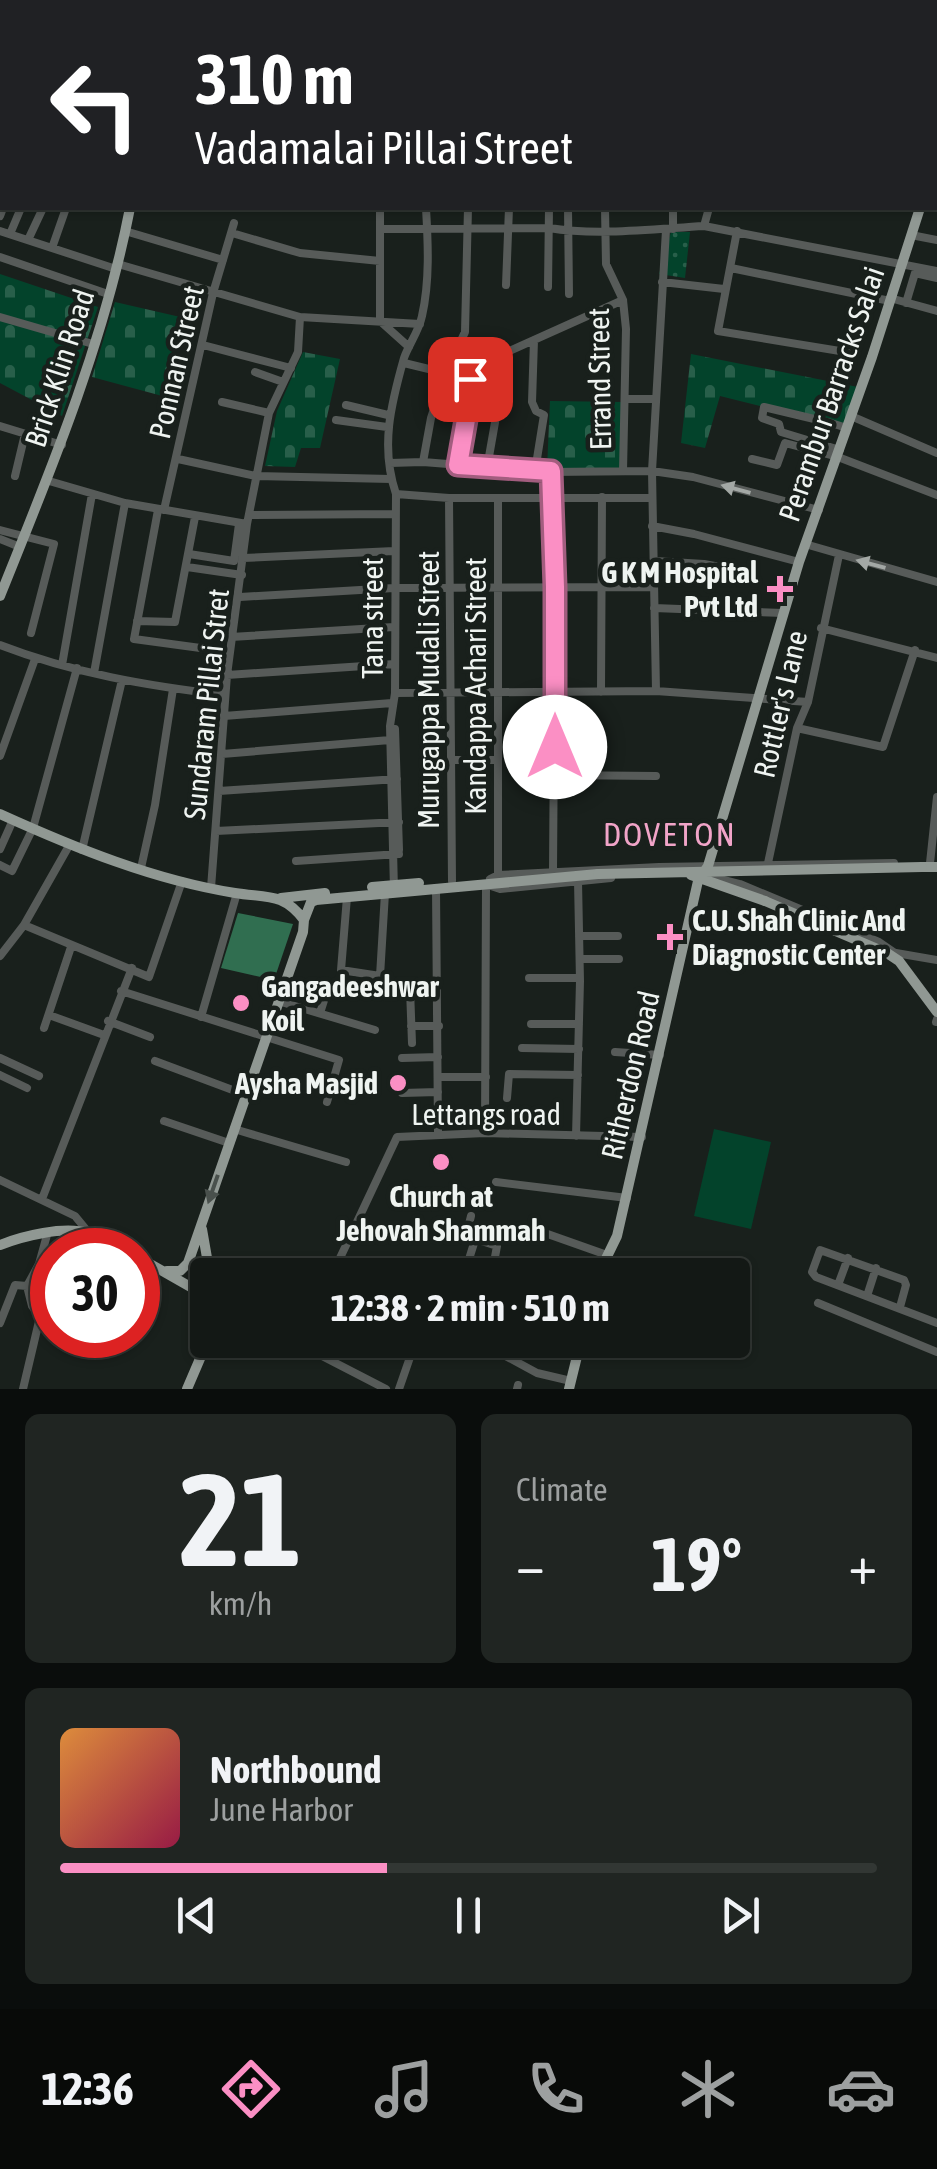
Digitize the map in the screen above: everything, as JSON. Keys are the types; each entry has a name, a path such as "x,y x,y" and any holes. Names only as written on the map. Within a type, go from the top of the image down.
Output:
{"main road":[{"name":"Brick Klin Road","path":"0,596 62,445 117,267 130,210"},
{"name":"Perambur Barracks Salai","path":"704,874 799,562 850,422 918,210"},
{"path":"0,814 82,850 182,881 281,898 598,874 933,866"},
{"path":"681,872 744,892 894,956 936,1013"},
{"name":"Ritherdon Road","path":"606,1258 617,1236 627,1198 704,874"},
{"path":"167,1271 180,1271 188,1263 312,902 452,880 495,882"},
{"path":"281,898 303,926"},
{"path":"201,1223 207,1258"},
{"path":"0,1245 30,1238"},
{"path":"160,1267 190,1286"},
{"path":"187,1389 200,1358"},
{"path":"570,1385 577,1358"}],"street":[{"path":"20,210 5,233 117,267 300,316 420,324"},
{"path":"28,240 42,210"},
{"path":"52,248 65,210"},
{"path":"380,210 380,321 409,347"},
{"name":"Tana street","path":"394,780 390,740 395,693 396,494 387,427 409,347 420,324 426,277 426,210"},
{"path":"423,462 444,375 465,332 468,210"},
{"path":"506,285 509,210"},
{"path":"548,288 549,210"},
{"path":"568,210 569,294"},
{"name":"Errand Street","path":"605,210 606,264 624,300 623,471"},
{"path":"656,691 652,471 662,282 673,210"},
{"path":"704,226 708,210"},
{"path":"380,230 669,230 704,226 902,263 937,274"},
{"name":"Ponnan Street","path":"230,652 134,639 161,510 178,459 214,294 233,228 300,253 380,261"},
{"path":"662,282 727,289 737,231"},
{"path":"125,232 223,260"},
{"path":"911,235 937,240"},
{"path":"0,256 108,294"},
{"path":"731,268 937,311"},
{"path":"906,303 914,274 937,274"},
{"path":"724,288 718,332 852,353"},
{"path":"458,465 470,379 476,366 624,300"},
{"name":"Sundaram Pillai Stret","path":"210,888 227,675 240,597 246,521 269,414 298,352 300,316"},
{"path":"0,317 93,344"},
{"path":"534,340 532,402 536,411 544,414 535,471"},
{"path":"203,345 291,368"},
{"path":"404,363 470,379"},
{"path":"255,372 283,382"},
{"path":"625,399 655,399"},
{"path":"222,402 269,414"},
{"path":"346,405 388,415"},
{"path":"937,453 850,422 831,423 764,406 762,410 762,418 779,424 780,432 824,445 937,495"},
{"path":"487,468 497,411"},
{"path":"336,420 387,427"},
{"path":"824,445 831,423"},
{"path":"0,426 62,445"},
{"path":"15,476 25,434"},
{"path":"752,458 776,466 785,443 839,453"},
{"path":"178,459 256,476 391,479"},
{"path":"390,462 535,471 652,471 694,477 819,510"},
{"path":"551,471 555,587 553,872"},
{"path":"48,480 195,517 246,521 395,514"},
{"path":"62,666 92,494"},
{"path":"396,494 449,498 652,498"},
{"name":"Murugappa Mudali Street","path":"449,498 452,880"},
{"name":"Kandappa Achari Street","path":"485,1133 498,760 498,498"},
{"path":"601,692 602,498"},
{"path":"94,673 125,502"},
{"path":"138,621 175,622 195,517"},
{"path":"189,554 234,561 246,521"},
{"path":"652,526 799,562"},
{"path":"0,530 22,542"},
{"path":"0,539 54,544 31,633"},
{"path":"805,544 937,582"},
{"path":"244,558 394,551"},
{"name":"Rottler's Lane","path":"768,863 797,728 808,702 838,555"},
{"path":"655,561 704,564 752,573"},
{"path":"187,567 242,575"},
{"path":"240,597 394,588 654,588"},
{"path":"654,608 783,613"},
{"path":"231,638 394,627"},
{"path":"821,628 937,658"},
{"path":"0,645 36,659 122,680 226,694"},
{"path":"797,728 883,747 915,650"},
{"path":"0,756 36,659"},
{"path":"227,675 394,664"},
{"path":"0,865 12,871 33,828 76,668"},
{"path":"82,850 122,680"},
{"path":"141,868 173,689"},
{"path":"395,693 656,691 808,702"},
{"path":"224,716 392,703"},
{"path":"347,897 340,970 380,976 397,855 392,720"},
{"path":"222,754 390,740"},
{"path":"451,760 498,760"},
{"path":"555,775 656,776"},
{"path":"218,791 394,780"},
{"path":"933,866 768,863 704,874 553,872 495,882 500,889 578,881 704,874 724,872 929,871 933,866 937,797"},
{"path":"0,849 14,820"},
{"path":"216,830 396,822"},
{"path":"0,956 24,925 70,844"},
{"path":"296,861 397,855"},
{"path":"724,872 738,888"},
{"path":"704,874 890,960 894,956 937,960"},
{"path":"24,925 148,976 182,881"},
{"path":"576,1136 578,881"},
{"path":"436,888 438,1134"},
{"path":"201,1017 237,893"},
{"path":"579,936 618,936"},
{"path":"44,1028 71,947"},
{"path":"580,958 619,959"},
{"path":"42,1198 132,968"},
{"path":"528,978 580,978"},
{"path":"410,989 412,1043"},
{"path":"121,991 339,1060 327,1102"},
{"path":"320,1013 327,991"},
{"path":"278,1001 375,1030"},
{"path":"48,1015 104,1034"},
{"path":"108,1022 150,1038"},
{"path":"531,1024 579,1024"},
{"path":"411,1026 438,1026"},
{"path":"522,1048 579,1049"},
{"path":"615,1052 660,1055"},
{"path":"0,1058 39,1076"},
{"path":"402,1058 438,1058"},
{"path":"156,1060 246,1095"},
{"path":"507,1098 510,1074 578,1075"},
{"path":"0,1075 27,1088"},
{"path":"438,1078 486,1077"},
{"path":"402,1092 438,1092"},
{"path":"164,1120 229,1144"},
{"path":"234,1129 346,1162"},
{"name":"Lettangs road","path":"340,1258 392,1142 400,1136 485,1133 642,1137"},
{"path":"0,1180 75,1216 86,1228"},
{"path":"496,1182 627,1198"},
{"path":"471,1216 465,1234 498,1246 496,1257"},
{"path":"525,1226 607,1255"},
{"path":"469,1258 475,1240"},
{"path":"900,1308 906,1282 820,1250 814,1276 937,1323"},
{"path":"838,1285 848,1258"},
{"path":"866,1296 876,1268"},
{"path":"24,1389 40,1317 32,1306 27,1286 30,1280"},
{"path":"0,1323 16,1285 27,1286"},
{"path":"818,1302 937,1352"},
{"path":"329,1358 386,1389"},
{"path":"398,1389 409,1358"},
{"path":"509,1358 570,1385"}],"green space":[{"path":"671,232 690,232 685,278 659,274"},
{"path":"0,274 98,307 62,416 0,383"},
{"path":"115,302 189,319 166,397 92,377"},
{"path":"303,352 340,359 320,448 301,448 295,467 265,466 277,411"},
{"path":"691,354 858,387 844,427 720,396 705,448 681,443"},
{"path":"550,401 623,402 622,470 547,469"},
{"path":"714,1129 771,1142 751,1229 694,1216"}],"shaded area":[{"path":"238,913 293,924 274,980 221,968"}],"place":[{"name":"G K M Hospital Pvt Ltd","path":"780,589"},
{"name":"C.U. Shah Clinic And Diagnostic Center","path":"670,937"},
{"name":"Gangadeeshwar Koil","path":"241,1003"},
{"name":"Aysha Masjid","path":"398,1083"},
{"name":"Church at Jehovah Shammah","path":"441,1162"}],"district":[{"name":"DOVETON","path":"670,834"}],"route":[{"path":"470,379 458,465 551,471 555,747"}]}
